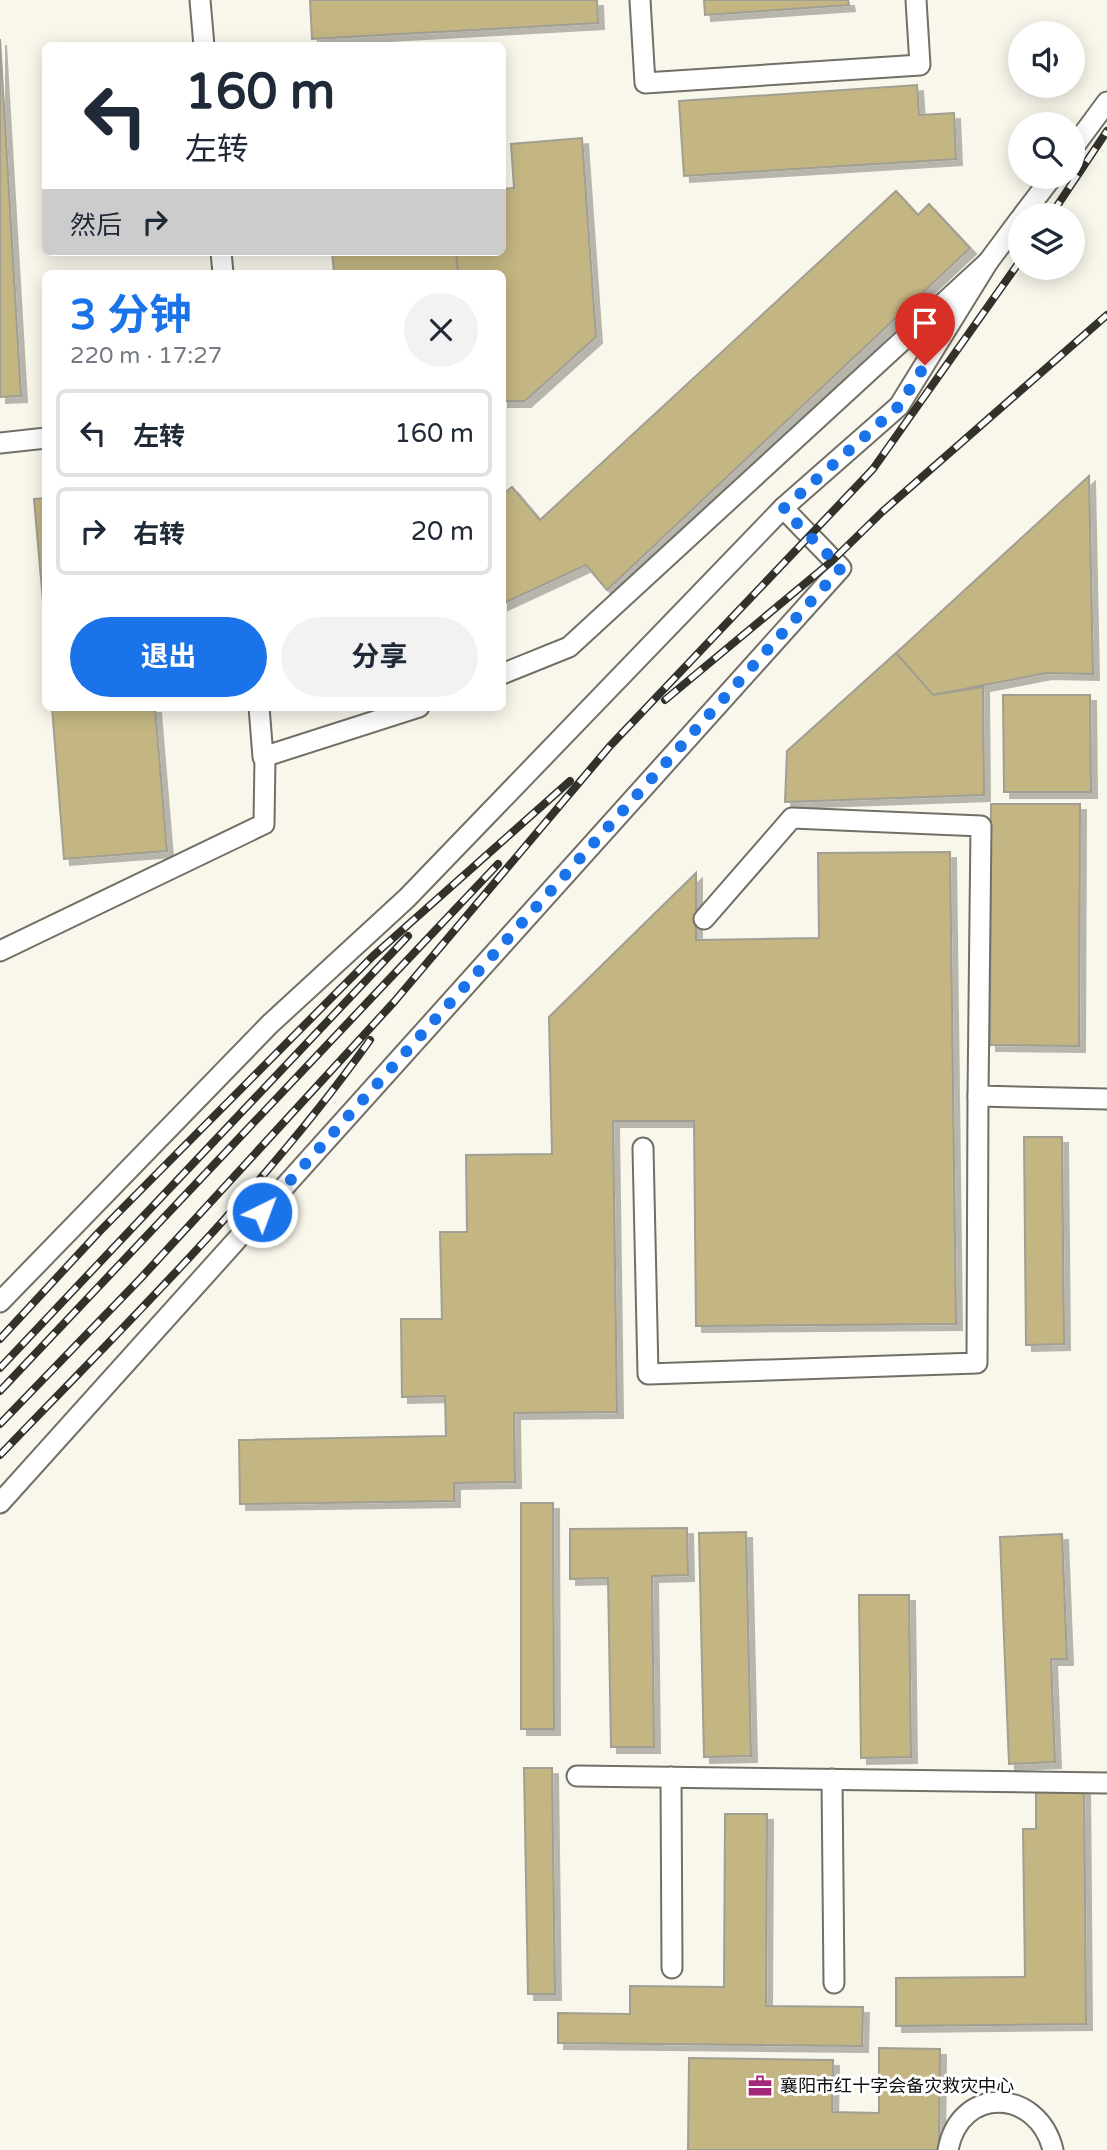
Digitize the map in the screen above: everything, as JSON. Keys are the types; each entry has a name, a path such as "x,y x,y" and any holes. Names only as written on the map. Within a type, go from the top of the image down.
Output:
{"lane":[{"path":"200,0 204,42"},
{"path":"639,0 645,83 920,65 916,0"},
{"path":"1085,132 1107,102"},
{"path":"0,1302 270,1024 407,898 783,509 899,406 988,262 1008,236"},
{"path":"506,672 569,647 988,262"},
{"path":"0,443 42,438"},
{"path":"0,1503 841,568 783,509"},
{"path":"0,951 264,824 265,757 259,711"},
{"path":"265,757 407,711"},
{"path":"643,1148 648,1374 977,1363 981,826 792,818 704,919"},
{"path":"978,1096 1107,1099"},
{"path":"577,1776 1107,1783"},
{"path":"671,1777 672,1968"},
{"path":"832,1779 834,1983"},
{"path":"948,2150 951,2134 962,2117 979,2106 999,2101 1019,2105 1037,2116 1049,2133 1054,2150"}],"building":[{"path":"310,0 597,0 598,23 312,39"},
{"path":"704,0 848,0 849,5 705,15"},
{"path":"0,39 21,396 0,397"},
{"path":"917,85 919,115 954,113 956,159 684,176 679,101"},
{"path":"582,138 596,337 525,401 506,401 506,270 458,270 456,256 506,256 506,189 514,188 511,144"},
{"path":"896,191 918,215 929,204 970,248 607,590 586,565 506,602 506,492 512,487 540,520"},
{"path":"332,256 456,256 458,270 334,270"},
{"path":"1089,476 1093,674 1046,673 933,695 896,653"},
{"path":"42,498 42,590 34,499"},
{"path":"896,653 933,695 983,687 984,795 785,802 787,751"},
{"path":"1003,695 1090,695 1091,792 1004,792"},
{"path":"52,711 155,711 167,851 64,859"},
{"path":"991,804 1080,804 1079,1046 990,1045"},
{"path":"950,852 956,1324 696,1326 694,1121 613,1121 617,1412 514,1413 515,1482 454,1483 454,1501 240,1504 239,1440 446,1436 445,1396 402,1397 401,1319 442,1319 440,1232 467,1232 466,1155 552,1154 549,1017 696,873 696,940 819,938 818,853"},
{"path":"1024,1137 1062,1137 1064,1344 1026,1345"},
{"path":"521,1503 553,1503 554,1729 521,1729"},
{"path":"687,1528 688,1575 652,1576 654,1747 611,1747 608,1578 570,1579 570,1529"},
{"path":"746,1532 751,1756 704,1757 699,1533"},
{"path":"1062,1534 1067,1659 1051,1659 1055,1762 1009,1764 1000,1537"},
{"path":"859,1595 909,1595 911,1757 861,1758"},
{"path":"524,1768 552,1768 555,1994 528,1994"},
{"path":"1036,1776 1084,1776 1086,2024 896,2026 896,1978 1025,1977 1023,1829 1036,1829"},
{"path":"725,1814 767,1814 766,2006 863,2007 862,2046 558,2043 558,2013 630,2014 630,1986 724,1987"},
{"name":"襄阳市红十字会备灾救灾中心","path":"879,2048 940,2049 939,2150 688,2150 689,2058 833,2060 832,2112 879,2113"}],"railway":[{"path":"1059,203 1107,131"},
{"path":"0,1424 141,1278 394,1002 610,746 873,469 1008,278"},
{"path":"665,700 832,561 882,512 1107,315"},
{"path":"0,1339 99,1232 373,956 570,781"},
{"path":"0,1391 498,864"},
{"path":"0,1368 408,936"},
{"path":"0,1455 240,1202 329,1095 370,1040"}],"place":[{"name":"襄阳市红十字会备灾救灾中心","path":"760,2086"}],"route":[{"path":"262,1212 841,568 783,509 899,406 925,365"}]}
